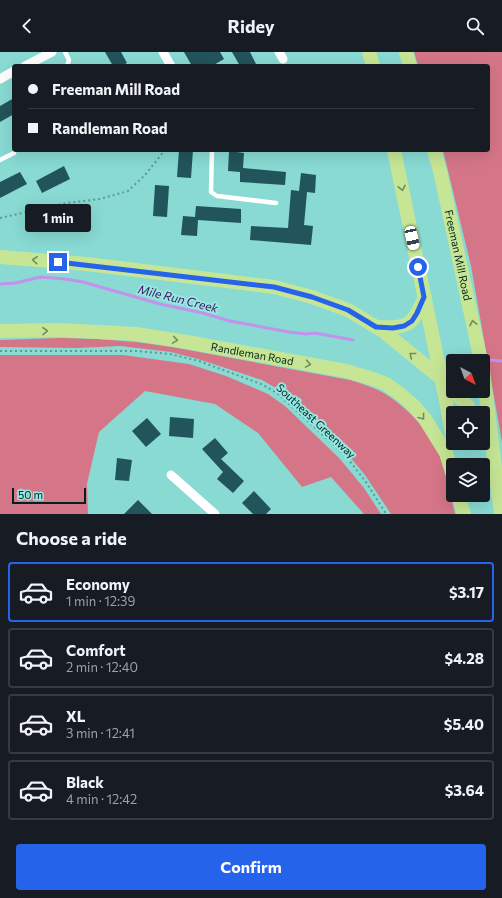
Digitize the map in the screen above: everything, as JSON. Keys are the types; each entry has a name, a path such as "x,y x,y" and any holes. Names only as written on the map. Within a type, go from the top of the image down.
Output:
{"main road":[{"path":"369,52 372,64"},
{"path":"406,52 409,64"},
{"path":"394,152 447,406"},
{"name":"Freeman Mill Road","path":"435,152 479,354"},
{"path":"0,257 87,264 274,287 312,297 348,310 383,331 446,383"},
{"path":"376,327 404,326 412,321 424,297"},
{"name":"Randleman Road","path":"0,331 59,330 136,334 346,371 386,384 400,394 414,406 425,420 446,453 448,458"},
{"path":"460,398 468,406"},
{"path":"486,398 500,514"},
{"path":"484,450 500,514"},
{"path":"461,502 465,514"},
{"path":"464,502 465,514"}],"street":[{"path":"29,64 52,52"},
{"path":"163,52 170,64"},
{"path":"0,78 12,72"},
{"path":"170,475 214,514"}],"lane":[{"path":"65,52 69,60 68,64"},
{"path":"212,152 211,192 217,196 276,203"},
{"path":"0,160 14,153"}],"path":[{"path":"0,218 67,203 100,199 128,191 163,152"},
{"name":"Southeast Greenway","path":"0,351 136,351 170,354 199,361 261,384 277,393 345,456 366,482 386,514"}],"shaded area":[{"path":"414,52 502,52 502,442 490,374 490,354 486,354 471,266 443,152 490,152 490,64 417,64"},
{"path":"61,338 136,342 172,347 350,380 374,388 397,402 414,417 435,445 446,474 446,502 452,502 455,514 391,514 365,475 345,451 281,391 262,380 198,359 171,352 120,346 77,348 0,347 0,340"},
{"path":"0,355 123,355 189,364 226,376 268,394 285,406 340,459 364,488 381,514 364,514 331,477 302,487 258,433 215,404 145,391 99,432 87,484 88,514 0,514"}],"building":[{"path":"105,52 121,52 127,63 125,64 112,64"},
{"path":"184,52 220,52 224,59 215,64 191,64"},
{"path":"232,52 250,52 256,64 239,64"},
{"path":"12,99 12,115 0,122 0,106"},
{"path":"179,152 193,152 191,178 177,177"},
{"path":"229,152 244,153 243,168 286,172 285,185 240,182 240,172 228,171"},
{"path":"64,166 70,179 42,193 36,181"},
{"path":"20,172 27,184 0,198 0,182"},
{"path":"301,173 316,175 315,193 307,192 304,225 313,226 311,245 250,240 251,226 288,228 291,190 299,191"},
{"path":"155,185 169,186 167,217 153,216"},
{"path":"196,206 241,209 241,223 198,220 197,236 181,235 183,216 195,217"},
{"path":"170,417 194,419 193,438 169,436"},
{"path":"147,418 161,434 146,447 132,431"},
{"path":"215,438 228,453 221,459 244,481 233,493 217,479 223,472 202,449"},
{"path":"117,458 132,460 129,481 115,480"},
{"path":"254,491 271,509 266,514 253,514 242,503"},
{"path":"138,500 152,514 124,514"}],"waterway":[{"name":"Mile Run Creek","path":"0,284 15,283 41,277 65,279 83,282 160,304 203,313 230,321 289,332 306,334 315,333 353,340"},
{"name":"Mile Run Creek","path":"491,360 502,361"}],"route":[{"path":"58,262 87,264 274,287 312,297 348,310 376,327 393,328 404,326 412,321 424,297 418,267"}]}
